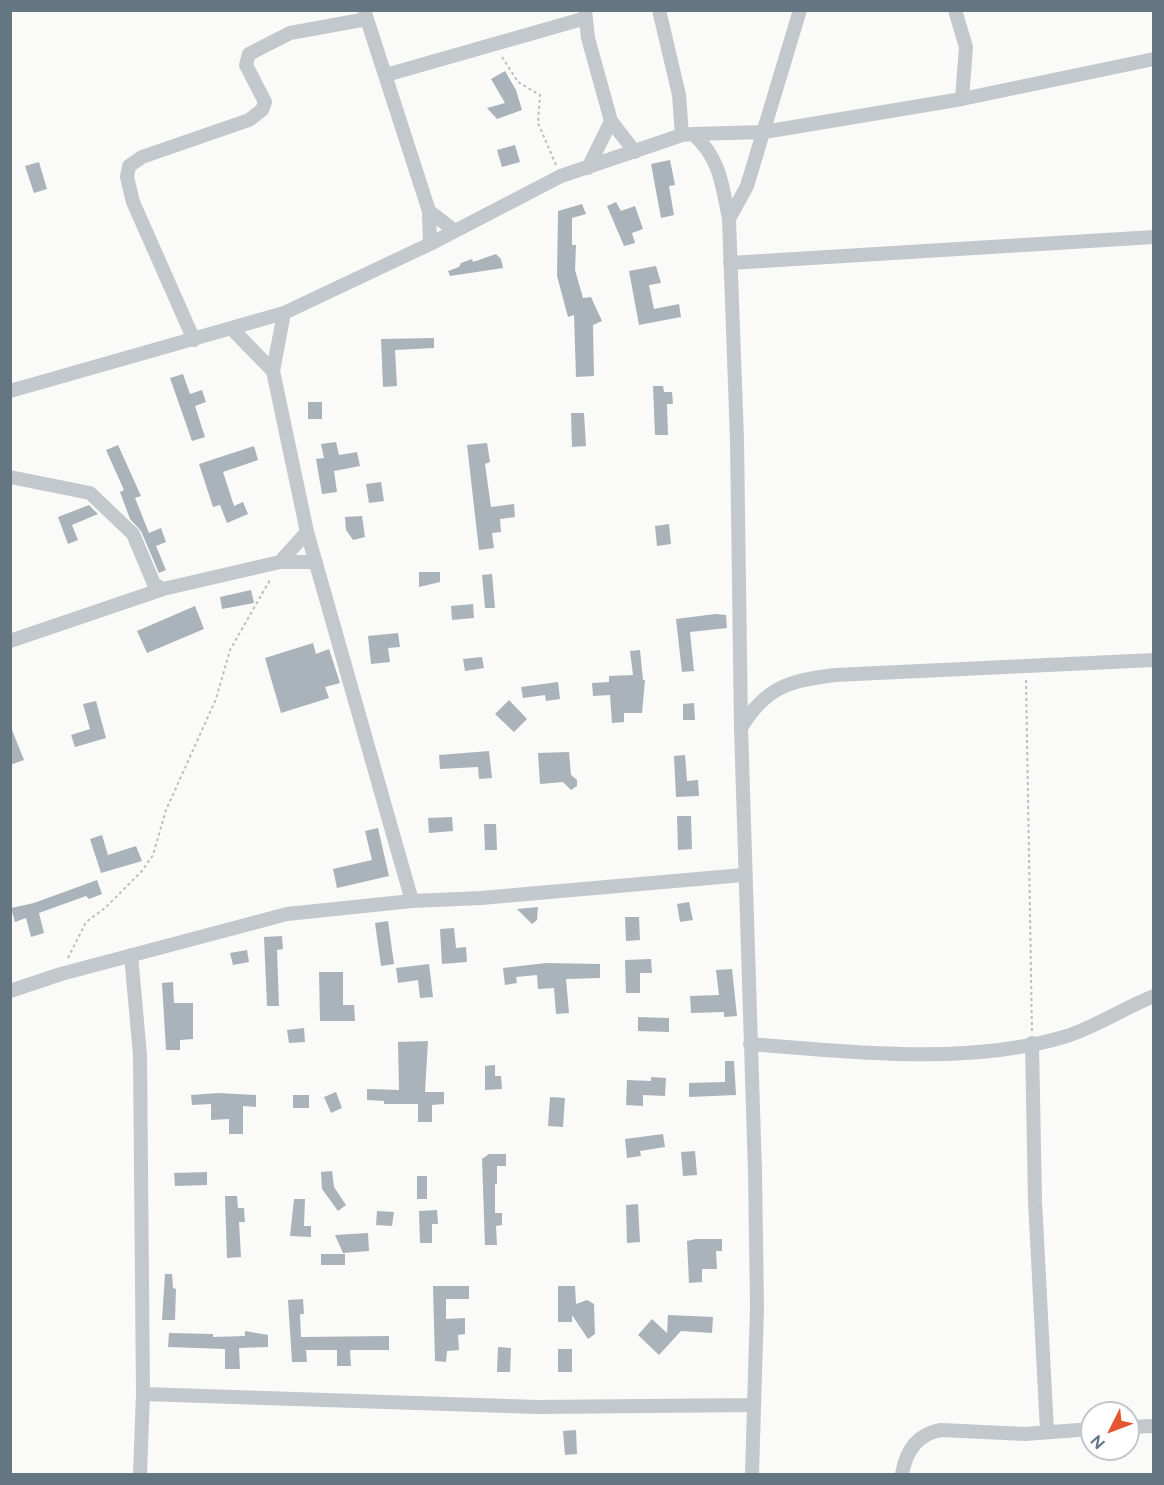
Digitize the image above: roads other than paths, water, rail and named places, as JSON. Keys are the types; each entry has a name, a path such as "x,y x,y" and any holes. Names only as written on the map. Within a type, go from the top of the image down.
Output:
{"street":[{"path":"659,10 687,134 708,147 719,169 729,219 737,440 743,875 757,1307 753,1474"},
{"path":"729,219 747,186 800,10"},
{"path":"955,10 966,46 962,99"},
{"path":"386,75 586,14 588,38 611,122 635,152"},
{"path":"194,340 134,202 127,177 129,166 142,157 249,120 262,110 265,102 246,65 249,54 290,33 365,15 429,211 430,244"},
{"path":"10,391 284,313 430,244 561,176 687,134 764,132 962,99 1154,59"},
{"path":"588,168 611,122"},
{"path":"429,211 455,231"},
{"path":"730,263 1154,237"},
{"path":"284,313 273,371 307,532 412,901"},
{"path":"232,329 273,371"},
{"path":"10,477 90,493 133,534 154,584 163,589"},
{"path":"280,562 307,532"},
{"path":"10,641 163,589 280,562 316,562"},
{"path":"741,728 764,698 794,681 835,675 1154,660"},
{"path":"10,991 61,974 287,914 412,901 743,875"},
{"path":"131,956 140,1055 143,1394 140,1474"},
{"path":"750,1044 886,1055 969,1051 1032,1043 1084,1030 1123,1008 1154,996"},
{"path":"1032,1043 1035,1201 1047,1431"},
{"path":"143,1394 526,1407 753,1405"},
{"path":"902,1474 912,1446 920,1437 929,1432 941,1430 1024,1434 1080,1430"}]}
